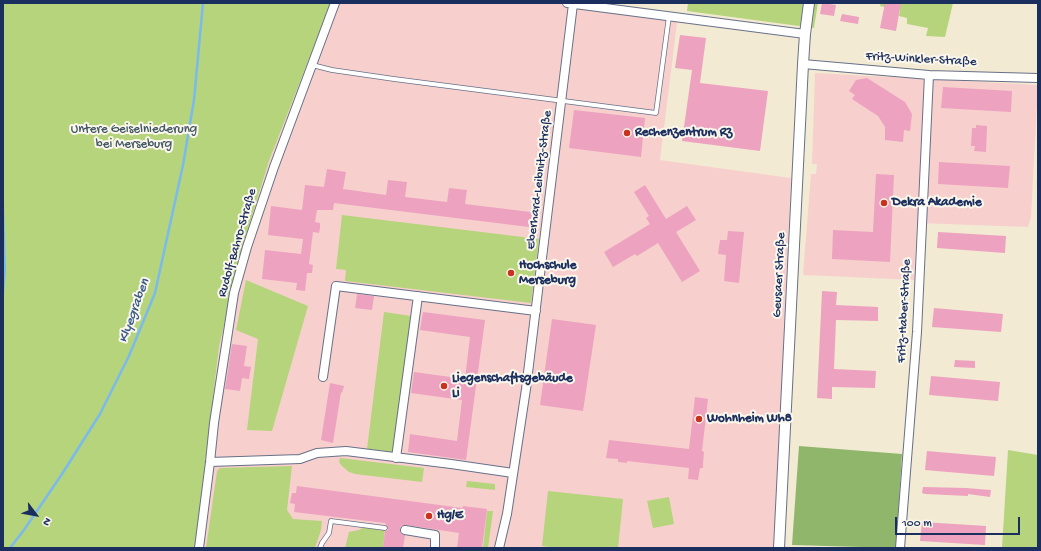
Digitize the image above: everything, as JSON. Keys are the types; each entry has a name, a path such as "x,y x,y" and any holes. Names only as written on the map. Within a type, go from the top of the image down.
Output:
{"street":[{"name":"Rudolf-Bahro-Straße","path":"199,548 214,423 234,293 247,246 274,168 335,3"},
{"path":"571,3 805,34"},
{"name":"Eberhard-Leibnitz-Straße","path":"499,548 507,514 526,389 562,100 571,3"},
{"name":"Geusaer Straße","path":"780,548 803,64 809,3"},
{"name":"Fritz-Winkler-Straße","path":"803,64 929,74 1038,78"},
{"name":"Fritz-Haber-Straße","path":"900,548 917,332 929,74"},
{"path":"323,377 336,286 536,311"},
{"path":"396,458 418,296"},
{"path":"210,462 300,459 317,453 346,451 513,473"},
{"path":"405,530 435,535 435,548"}],"lane":[{"path":"312,65 332,70 656,112 669,16"},
{"path":"320,548 329,533 330,521 385,528"}],"shaded area":[{"name":"Hochschule Merseburg","path":"331,3 584,3 678,15 660,160 791,178 774,548 195,548 219,347 242,248 269,161"},
{"path":"815,73 1038,85 1031,217 1028,227 917,223 914,280 803,275 811,174 816,174 817,164 812,164"}],"green space":[{"name":"Untere Geiselniederung bei Merseburg","path":"3,3 331,3 269,161 242,248 219,347 195,548 3,548"},
{"path":"688,3 818,3 814,28 687,11"},
{"path":"881,3 953,3 945,37 926,36 928,28 907,24 907,18 899,16 900,10 880,6"},
{"path":"342,215 539,239 531,303 345,281 346,270 336,269"},
{"path":"246,280 308,306 272,431 247,430 258,339 236,330"},
{"path":"384,312 411,316 394,452 367,449"},
{"path":"799,446 902,454 896,548 792,545"},
{"path":"1008,450 1038,455 1038,548 1002,548"},
{"path":"340,458 424,468 422,482 355,474 349,472 342,466 339,462"},
{"path":"292,466 287,510 293,519 322,521 321,530 315,548 206,548 217,471 220,468"},
{"path":"467,481 495,484 495,490 466,487"},
{"path":"548,491 623,499 618,548 558,548 542,546"},
{"path":"669,497 674,524 653,528 647,501"},
{"path":"487,511 493,511 488,548 483,548"},
{"path":"366,526 385,529 383,548 345,548 349,532 359,530"}],"water":[{"path":"3,167 6,271 3,307"}],"building":[{"path":"822,3 836,5 834,16 820,14"},
{"path":"885,3 901,3 896,31 880,28"},
{"path":"842,14 859,17 858,24 840,21"},
{"path":"680,35 706,38 700,83 768,91 760,151 682,141 692,70 675,68"},
{"path":"867,78 905,102 912,114 910,131 904,130 903,142 885,140 885,127 878,116 852,99 855,95 849,91 856,80"},
{"path":"943,87 1012,91 1011,112 941,108"},
{"name":"Rechenzentrum Rz","path":"574,110 645,118 641,157 569,148"},
{"path":"976,125 987,126 986,152 974,151 975,146 971,146 972,128 976,128"},
{"path":"939,162 1010,166 1008,188 938,184"},
{"path":"327,169 346,172 343,189 386,195 388,180 407,182 405,197 447,202 449,188 467,190 465,204 539,213 537,228 334,203 333,210 317,210 315,222 320,223 320,228 319,233 313,232 309,264 313,265 312,273 307,273 305,291 296,290 297,283 262,279 265,250 301,254 303,239 268,235 271,206 302,210 305,185 324,187"},
{"name":"Dekra Akademie","path":"876,174 894,175 890,262 832,259 833,230 873,232"},
{"path":"645,185 666,219 687,206 696,220 676,232 700,271 682,282 658,243 637,256 635,254 613,267 604,252 650,224 646,218 649,216 634,192"},
{"path":"728,231 744,232 739,283 724,281 726,255 718,254 720,240 727,240"},
{"path":"938,232 1006,236 1005,253 937,248"},
{"path":"822,291 837,292 836,305 878,307 878,321 836,320 834,369 876,371 875,388 832,387 832,399 817,398"},
{"path":"357,294 374,296 372,310 355,308"},
{"path":"934,308 1003,314 1001,332 932,327"},
{"name":"Liegenschaftsgebäude Li","path":"423,312 485,320 466,460 408,452 410,434 457,441 462,400 411,393 414,372 465,379 470,337 420,330"},
{"path":"552,319 596,325 583,411 540,405"},
{"path":"232,344 247,346 244,366 251,367 249,379 242,378 240,391 225,389"},
{"path":"955,360 975,361 975,368 954,367"},
{"path":"931,376 1000,382 998,401 929,395"},
{"path":"330,383 344,386 342,393 341,392 333,443 321,440"},
{"name":"Wohnheim Wh8","path":"695,397 708,399 702,451 704,452 703,468 700,468 698,480 688,479 689,468 627,461 627,463 618,462 618,459 606,458 609,440 689,449"},
{"path":"927,451 996,457 994,476 925,470"},
{"path":"297,486 462,508 463,506 487,509 482,548 457,548 459,533 406,525 401,526 400,529 401,534 405,535 403,548 383,548 385,531 388,530 385,523 294,512 295,504 290,503 292,493 296,493"},
{"path":"923,487 991,490 990,497 968,494 968,496 925,494 922,493"},
{"path":"922,522 986,526 985,545 920,541"}],"waterway":[{"name":"Klyegraben","path":"10,548 62,474 100,414 129,356 155,293 183,165 194,100 203,3"}],"place":[{"name":"Rechenzentrum Rz","path":"627,133"},
{"name":"Dekra Akademie","path":"884,203"},
{"name":"Hochschule Merseburg","path":"511,273"},
{"name":"Liegenschaftsgebäude Li","path":"444,386"},
{"name":"Wohnheim Wh8","path":"699,419"},
{"name":"Hg/E","path":"429,516"}]}
